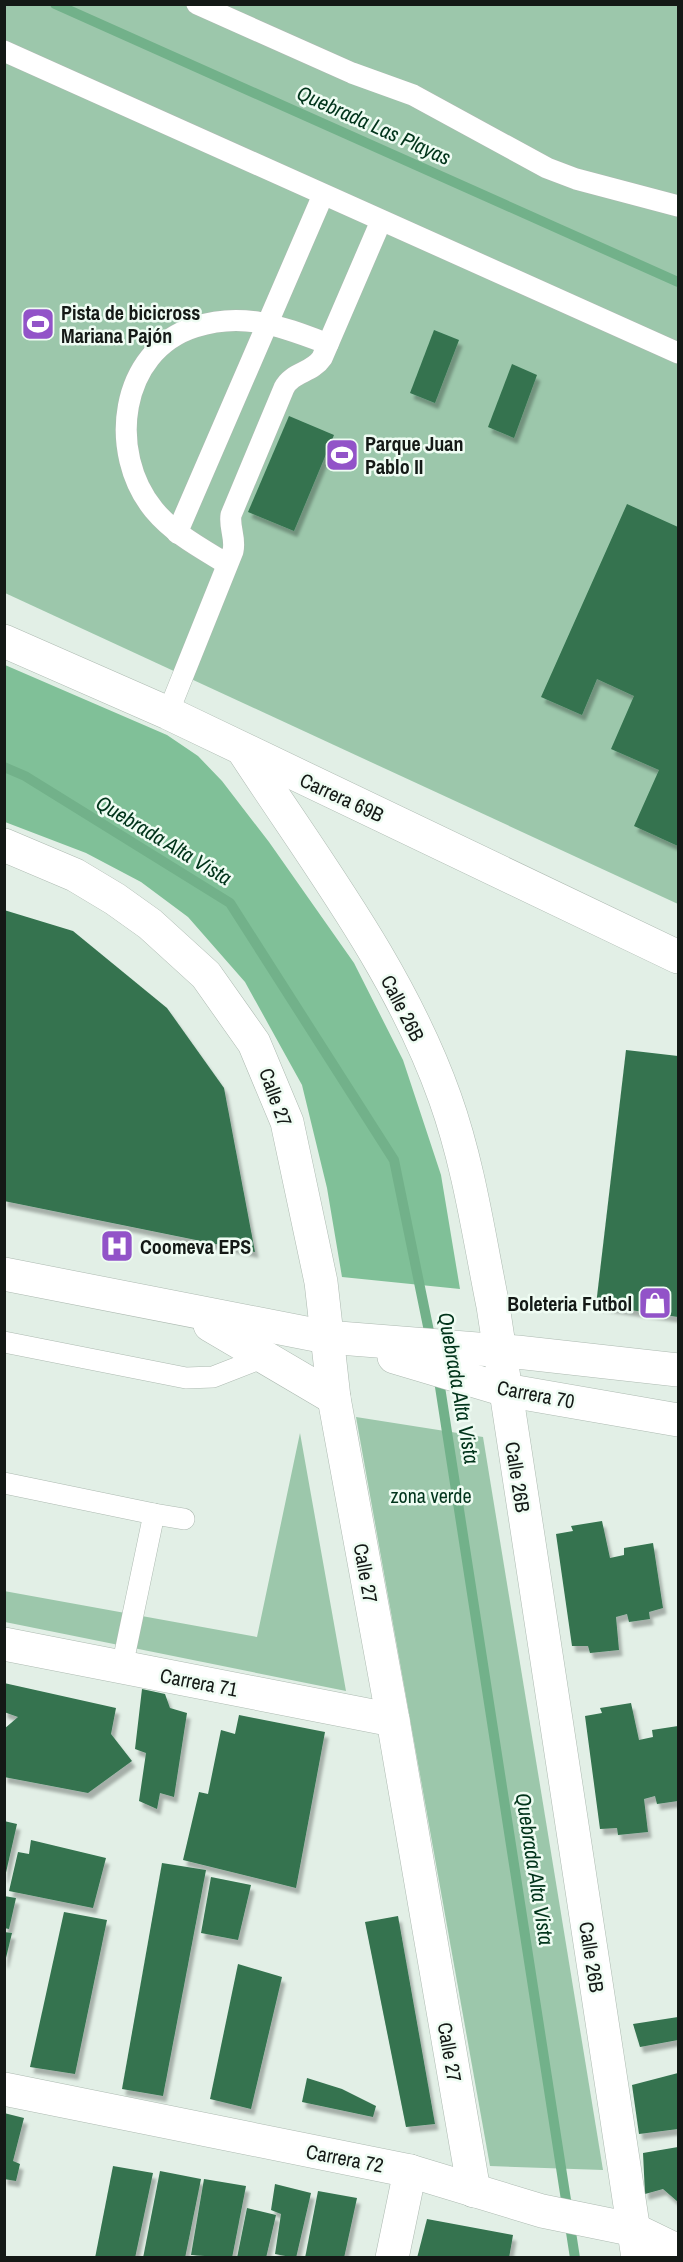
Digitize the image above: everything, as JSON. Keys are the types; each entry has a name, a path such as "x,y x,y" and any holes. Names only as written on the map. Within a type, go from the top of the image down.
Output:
{"street":[{"name":"Carrera 69B","path":"4,640 168,713 678,957"},
{"name":"Calle 26B","path":"243,750 367,938 410,1019 445,1098 465,1167 493,1306 636,2244"},
{"name":"Calle 27","path":"4,845 75,875 115,899 150,924 206,975 254,1043 287,1122 321,1282 334,1398 393,1720 474,2190"},
{"name":"Carrera 70","path":"4,1274 459,1362 505,1390 678,1420"},
{"path":"182,1310 267,1356 334,1398"},
{"name":"Carrera 70","path":"459,1362 499,1352 678,1370"},
{"name":"Carrera 71","path":"4,1644 393,1720"},
{"name":"Carrera 72","path":"4,2089 410,2172 542,2211 604,2223 636,2244 678,2251"},
{"path":"392,2258 410,2172"}],"lane":[{"path":"197,4 352,73 413,95 547,168 576,180 678,206"},
{"path":"4,51 678,353"},
{"path":"177,533 323,195"},
{"path":"168,713 235,542 230,529 231,514 284,388 290,379 317,365 381,221"},
{"path":"227,564 177,533 153,509 135,479 126,444 127,406 137,376 152,354 173,337 195,327 226,321 269,322 328,344"},
{"path":"4,1342 186,1378 213,1377 267,1356"},
{"path":"4,1483 184,1519"},
{"path":"122,1667 154,1514"}],"green space":[{"name":"Parque Juan Pablo II","path":"5,5 678,5 678,904 5,593"},
{"path":"5,665 167,735 198,756 222,781 269,842 354,963 403,1060 441,1175 460,1289 342,1277 327,1188 302,1085 245,982 188,917 141,882 86,853 5,822"},
{"name":"zona verde","path":"356,1417 483,1437 603,2170 490,2166"},
{"path":"300,1433 346,1691 5,1622 4,1591 257,1637"}],"building":[{"path":"434,330 459,340 435,403 410,393"},
{"path":"512,364 537,375 514,438 488,427"},
{"path":"289,416 334,435 294,531 248,512"},
{"path":"627,504 678,527 678,846 634,826 659,770 611,749 634,696 597,679 582,715 541,697"},
{"path":"4,910 73,931 167,1008 224,1088 255,1252 4,1201"},
{"path":"626,1050 678,1056 678,1317 596,1305"},
{"path":"602,1521 610,1558 624,1555 624,1548 653,1543 663,1608 649,1612 650,1619 629,1622 627,1614 616,1617 619,1650 590,1653 588,1646 572,1646 556,1534 573,1531 571,1526"},
{"path":"4,1683 116,1708 111,1734 132,1761 88,1793 4,1777 4,1729 18,1717 4,1712"},
{"path":"142,1689 165,1694 170,1708 187,1713 174,1797 160,1793 157,1809 139,1801 146,1753 135,1749"},
{"path":"631,1703 639,1740 653,1737 652,1730 678,1726 678,1801 657,1804 655,1796 644,1799 648,1832 618,1835 617,1828 600,1829 585,1716 602,1713 600,1708"},
{"path":"239,1715 325,1732 296,1888 183,1860 199,1792 208,1794 221,1730 235,1734"},
{"path":"4,1821 17,1824 5,1877 4,1877"},
{"path":"31,1840 106,1858 93,1908 9,1891 18,1852 29,1854"},
{"path":"162,1863 206,1870 163,2096 122,2089"},
{"path":"211,1877 251,1885 238,1940 201,1933"},
{"path":"4,1896 16,1898 9,1929 4,1928"},
{"path":"64,1912 107,1920 75,2074 30,2067"},
{"path":"398,1916 435,2124 406,2127 365,1922"},
{"path":"4,1932 12,1933 5,1962 4,1962"},
{"path":"238,1964 282,1977 251,2109 210,2099"},
{"path":"678,2017 678,2040 640,2047 633,2024"},
{"path":"678,2073 678,2129 639,2134 632,2085"},
{"path":"307,2078 342,2089 376,2106 373,2117 302,2102"},
{"path":"4,2113 24,2118 13,2161 20,2164 16,2181 4,2179"},
{"path":"678,2147 678,2202 663,2189 645,2194 643,2153"},
{"path":"113,2166 153,2173 135,2258 95,2258"},
{"path":"160,2171 201,2179 185,2258 143,2258"},
{"path":"204,2179 246,2186 232,2258 191,2255"},
{"path":"275,2184 311,2193 296,2258 275,2254 281,2214 271,2210"},
{"path":"318,2191 357,2198 344,2258 305,2258"},
{"path":"247,2208 276,2215 266,2258 237,2258"},
{"path":"427,2219 513,2235 509,2258 417,2258"}],"waterway":[{"name":"Quebrada Las Playas","path":"55,4 678,282"},
{"name":"Quebrada Alta Vista","path":"4,767 25,776 230,903 394,1160 431,1341"},
{"name":"Quebrada Alta Vista","path":"438,1374 575,2258"}],"place":[{"name":"Pista de bicicross Mariana Pajón","path":"38,324"},
{"name":"Parque Juan Pablo II","path":"342,455"},
{"name":"Coomeva EPS","path":"117,1246"},
{"name":"Boleteria Futbol","path":"655,1303"}]}
